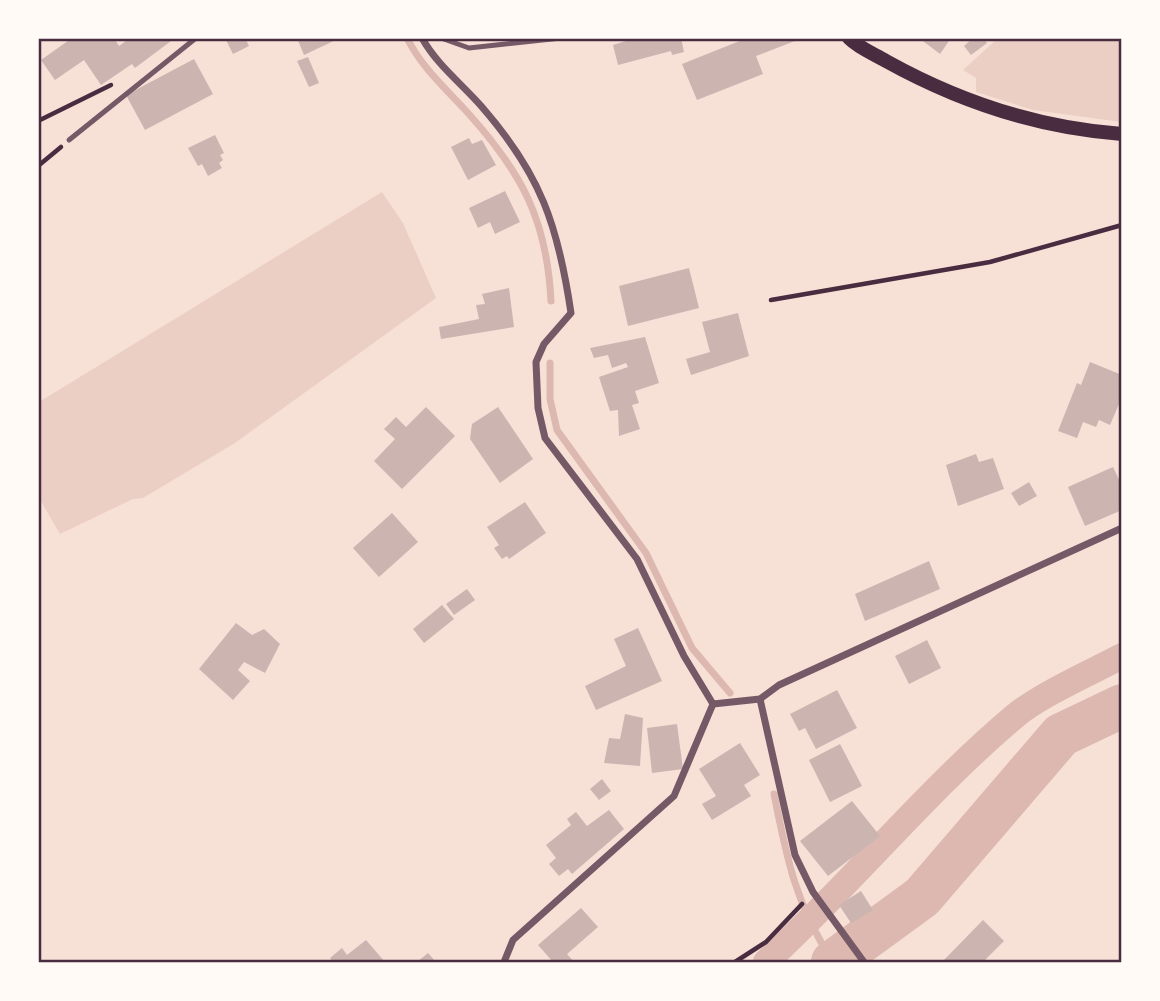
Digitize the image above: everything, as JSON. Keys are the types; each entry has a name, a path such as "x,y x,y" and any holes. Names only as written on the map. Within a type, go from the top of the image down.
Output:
{"main road":[{"path":"849,38 914,76 992,109 1077,130 1122,134"}],"street":[{"path":"422,38 431,54 482,107 521,156 552,216 571,313 544,344 536,362 538,408 545,438 637,559 684,656 713,704"},
{"path":"713,704 760,699 779,685 1122,528"},
{"path":"760,699 795,855 817,898 864,962"},
{"path":"504,962 513,940 674,796 713,704"}],"lane":[{"path":"69,140 196,38"},
{"path":"441,38 469,48 561,38"}],"path":[{"path":"38,121 122,82"},
{"path":"38,166 69,140"},
{"path":"771,300 990,262 1122,225"},
{"path":"735,962 766,942 795,912"}],"shaded area":[{"path":"998,38 1121,39 1121,122 1033,110 976,92 976,78 963,70"},
{"path":"382,192 403,223 436,298 235,443 143,498 133,499 60,534 39,498 39,402"}],"building":[{"path":"72,38 114,38 119,46 130,38 175,38 135,68 132,64 101,85 84,60 55,80 41,60"},
{"path":"225,38 245,38 249,46 233,54"},
{"path":"297,38 340,38 304,55"},
{"path":"625,38 667,38 668,41 681,38 684,52 672,55 671,51 618,65 613,45 626,41"},
{"path":"747,38 795,41 756,56 763,74 697,100 682,64"},
{"path":"919,38 951,38 940,54"},
{"path":"973,38 984,38 987,43 971,55 964,46"},
{"path":"308,57 319,83 309,87 297,61"},
{"path":"194,59 213,94 145,130 126,95"},
{"path":"215,135 224,153 220,155 223,160 219,163 222,168 208,176 202,164 198,166 188,148"},
{"path":"469,138 472,144 482,140 496,165 468,180 451,147"},
{"path":"505,191 520,222 495,234 490,222 478,228 469,208"},
{"path":"689,268 699,308 628,326 619,286"},
{"path":"509,288 514,327 441,339 439,327 479,319 476,305 485,304 482,294"},
{"path":"738,313 749,356 691,375 686,359 710,352 702,322"},
{"path":"645,337 659,383 635,391 639,403 632,405 640,429 619,436 618,410 610,411 599,377 628,367 626,363 612,368 608,355 594,358 590,348"},
{"path":"1090,362 1122,375 1122,397 1110,425 1099,420 1096,427 1083,422 1077,438 1058,431 1077,383 1081,385"},
{"path":"426,407 455,436 402,489 374,461 395,439 384,429 396,417 406,427"},
{"path":"498,407 533,459 500,483 470,439 472,424"},
{"path":"976,454 979,462 993,458 1004,489 958,506 946,465"},
{"path":"1113,467 1122,486 1122,510 1085,526 1068,487"},
{"path":"1029,482 1037,496 1019,506 1011,493"},
{"path":"525,502 546,533 509,559 507,556 502,559 494,548 499,545 487,527"},
{"path":"392,513 418,542 379,577 353,548"},
{"path":"929,561 940,589 865,621 855,594"},
{"path":"467,589 475,600 454,615 446,604"},
{"path":"442,605 454,619 424,643 413,629"},
{"path":"236,623 252,635 264,629 280,644 265,673 244,662 238,670 250,681 233,700 199,669"},
{"path":"638,628 662,681 596,710 585,686 626,666 614,639"},
{"path":"927,640 941,668 909,684 895,656"},
{"path":"837,690 857,728 816,749 805,728 799,731 790,714"},
{"path":"625,714 643,718 640,766 604,763 609,738 620,739"},
{"path":"677,724 683,769 652,773 647,728"},
{"path":"740,743 760,775 744,785 751,796 712,820 702,804 716,796 699,769"},
{"path":"840,744 862,786 830,802 809,760"},
{"path":"602,779 611,791 599,800 590,789"},
{"path":"852,801 880,836 828,876 800,841"},
{"path":"609,810 624,829 572,874 568,869 559,876 549,864 556,858 546,845 571,825 567,819 576,812 587,826"},
{"path":"861,891 873,910 851,923 839,905"},
{"path":"581,908 598,927 567,954 574,962 553,962 538,945"},
{"path":"983,920 1004,941 983,962 942,962"},
{"path":"366,940 385,962 333,962 330,958 342,948 347,955"},
{"path":"428,953 436,962 417,962"}],"waterway":[{"path":"407,38 427,69 487,135 517,177 528,199 544,246 551,301"},
{"path":"550,363 550,399 557,430 646,553 692,648 730,693"},
{"path":"766,962 951,775 1015,716 1052,692 1122,656"},
{"path":"833,962 922,897 1061,735 1122,706"},
{"path":"774,794 794,881 810,921 833,962"}]}
